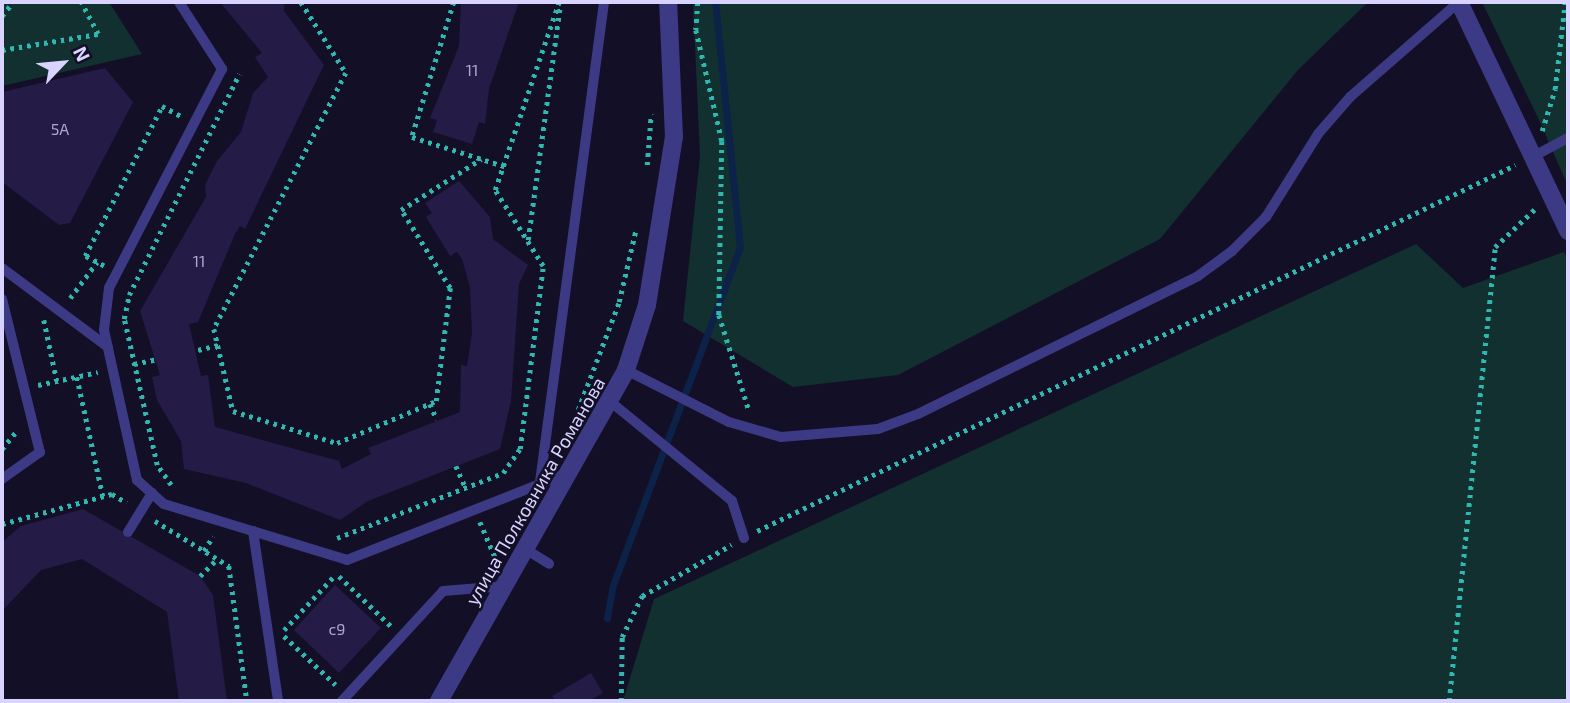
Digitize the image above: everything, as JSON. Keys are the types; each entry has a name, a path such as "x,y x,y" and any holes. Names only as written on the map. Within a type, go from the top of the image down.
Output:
{"street":[{"name":"улица Полковника Романова","path":"439,701 612,403 626,370 650,292 674,137 668,2"},
{"path":"1459,2 1568,231"}],"lane":[{"path":"179,2 222,69 109,288 108,347 137,480 164,504 347,560 573,471"},
{"path":"540,482 604,2"},
{"path":"626,370 755,430 828,437 878,429 1198,276 1266,217 1318,134 1350,97 1459,2"},
{"path":"1534,156 1568,138"},
{"path":"2,268 108,347"},
{"path":"2,299 40,453 2,479"},
{"path":"612,403 732,501 744,537"},
{"path":"128,532 152,493"},
{"path":"253,531 278,701"},
{"path":"527,550 548,564"},
{"path":"345,698 443,591 506,586"}],"path":[{"path":"2,16 13,2"},
{"path":"2,50 98,34 81,2"},
{"path":"301,2 346,73 214,329 233,411 337,443 436,401 450,288 401,210 481,159"},
{"path":"454,2 412,137 507,167"},
{"path":"349,538 503,473 520,449 543,266 495,190 507,167 560,2"},
{"path":"528,242 560,2"},
{"path":"698,2 696,30 722,141 719,315 755,430"},
{"path":"621,701 622,637 642,596 744,537 1534,156 1555,89 1565,2"},
{"path":"174,491 157,465 124,318 136,282 239,82"},
{"path":"136,282 85,256 162,106 195,123"},
{"path":"646,170 651,109"},
{"path":"1449,701 1495,247 1551,193"},
{"path":"574,417 619,302 638,219"},
{"path":"61,312 97,262"},
{"path":"38,295 57,381"},
{"path":"198,350 218,345"},
{"path":"24,388 157,359"},
{"path":"77,377 103,496"},
{"path":"430,404 437,420"},
{"path":"2,449 16,433"},
{"path":"2,524 113,494 229,566 247,701"},
{"path":"37,514 39,521"},
{"path":"200,576 217,559"},
{"path":"345,698 281,633 337,574 402,636"}],"green space":[{"path":"2,2 109,2 142,54 2,86"},
{"path":"693,2 1368,2 1298,70 1160,239 898,375 793,387 683,321 700,156"},
{"path":"1482,2 1568,2 1568,186 1540,122"},
{"path":"1416,244 1463,288 1564,252 1568,261 1568,701 623,701 654,599"}],"building":[{"path":"220,2 284,2 284,11 324,65 245,229 240,226 235,234 198,322 189,324 201,376 208,375 215,427 339,461 342,469 371,454 368,448 460,412 461,365 467,366 472,333 470,288 462,259 457,252 450,256 426,217 432,213 425,203 459,181 490,217 493,239 528,265 519,284 511,401 500,449 368,501 340,520 246,483 184,469 181,441 157,400 152,377 160,375 140,311 206,197 205,185 217,161 241,132 253,93 268,77 255,57 262,53"},
{"path":"461,2 519,2 489,89 485,124 479,122 472,144 433,132 437,120 430,118 459,46"},
{"path":"105,68 133,102 70,223 59,225 2,182 2,92"},
{"path":"83,509 200,576 213,595 227,701 179,701 167,612 82,559 41,570 2,611 2,542 21,526"},
{"path":"335,585 381,628 339,673 294,630"},
{"path":"591,673 603,693 589,701 555,701 552,696"}],"waterway":[{"path":"607,618 613,585 740,247 715,2"}]}
